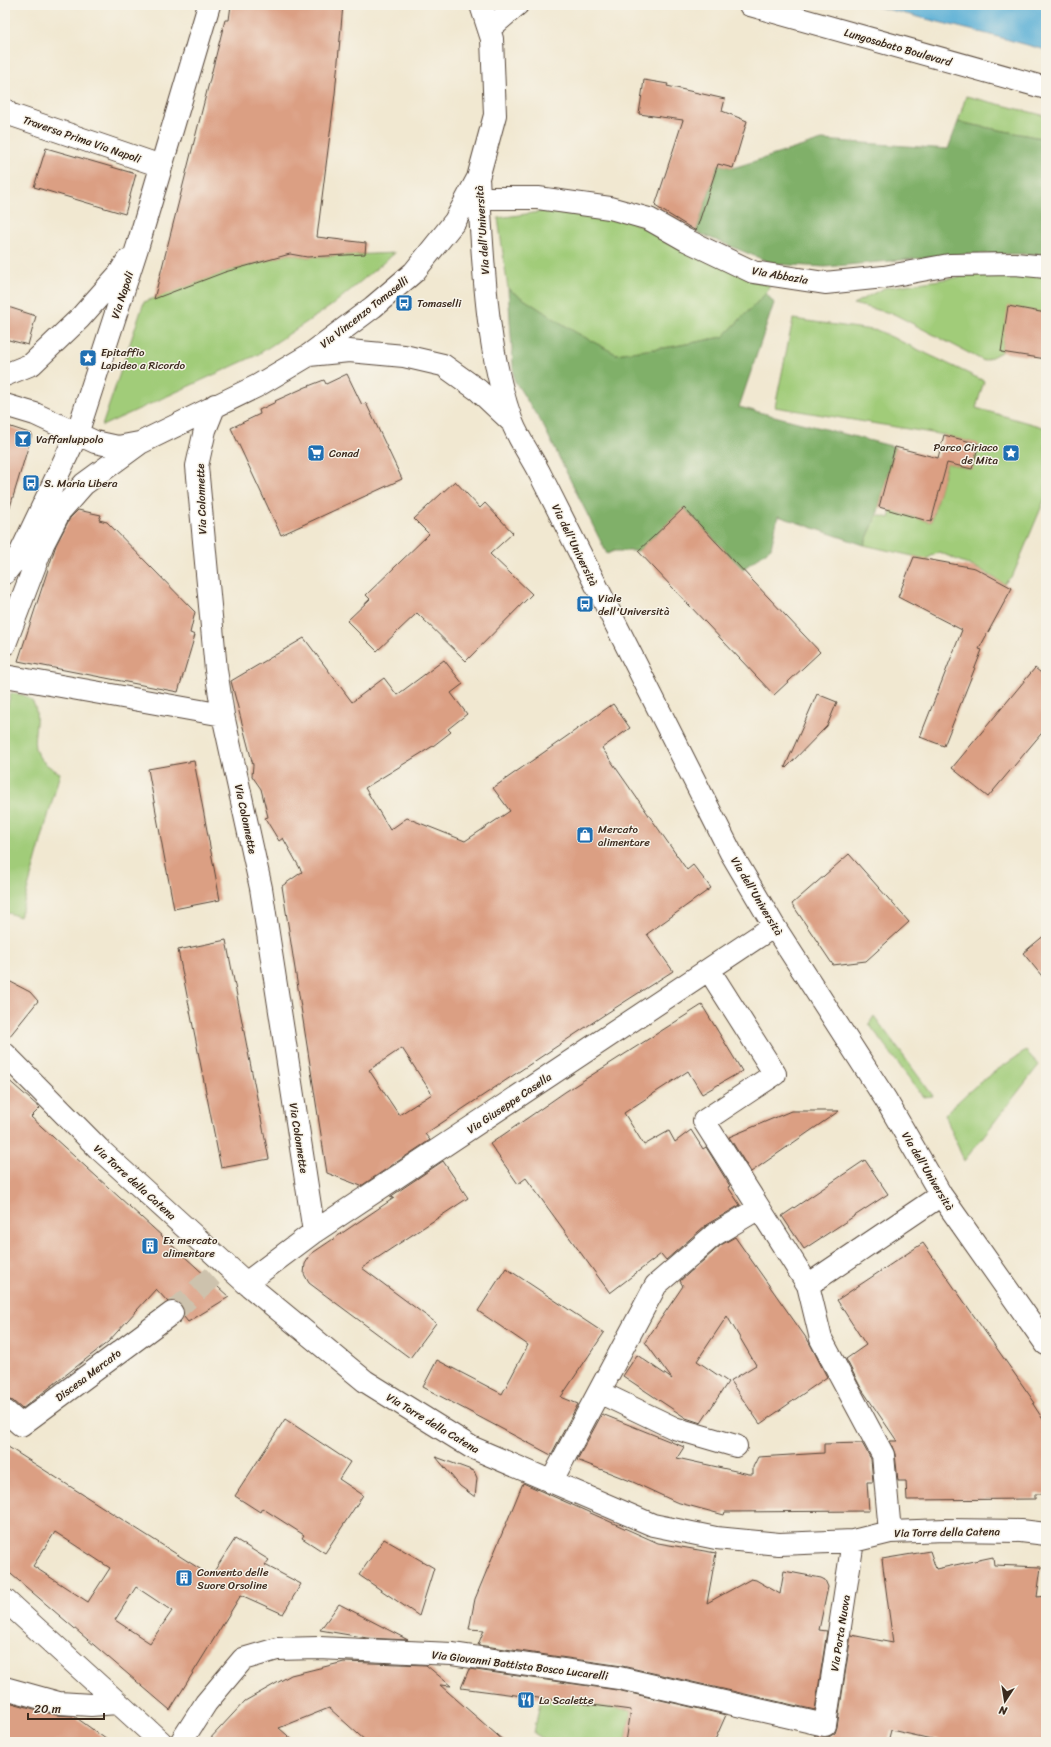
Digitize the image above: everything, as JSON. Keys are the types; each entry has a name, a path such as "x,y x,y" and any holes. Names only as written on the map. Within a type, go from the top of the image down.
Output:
{"street":[{"name":"Via Napoli","path":"5,573 20,554 77,434 138,245 209,5"},
{"name":"Via Vincenzo Tomaselli","path":"140,442 256,386 309,355 373,307 414,272 455,221 479,188 495,115 492,39 481,5"},
{"path":"489,29 517,5"},
{"name":"Lungosabato Boulevard","path":"750,5 1046,88"},
{"name":"Traversa Prima Via Napoli","path":"5,110 9,114 161,166"},
{"name":"Via Abbazia","path":"479,188 610,208 649,219 686,240 753,272 825,283 884,277 949,265 1015,264 1046,267"},
{"name":"Via dell'Università","path":"479,188 486,290 496,366 513,423 731,853 774,926 886,1100 941,1195 1046,1344"},
{"path":"5,375 32,364 80,318 119,274 138,245"},
{"name":"Via dell'Università","path":"309,355 349,351 404,356 443,365 478,390 513,423"},
{"path":"5,405 35,414 95,442 118,446 140,442"},
{"name":"Via Colonnette","path":"215,406 205,430 197,466 216,670 223,714 261,888 314,1232"},
{"path":"5,644 43,544 60,511 84,484 140,442"},
{"path":"5,676 223,714"},
{"name":"Via Giuseppe Casella","path":"246,1283 314,1232 774,926"},
{"path":"708,970 775,1074 704,1121 808,1285 821,1338 883,1456 890,1532"},
{"name":"Via Torre della Catena","path":"5,1054 99,1149 246,1283 365,1381 471,1447 653,1525 716,1538 779,1544 853,1541 890,1532 945,1530 1020,1531 1046,1534"},
{"path":"808,1285 941,1195"},
{"path":"551,1482 656,1285 714,1235 760,1208"},
{"name":"Discesa Mercato","path":"5,1411 21,1425 172,1313"},
{"path":"599,1392 674,1428 736,1446"},
{"name":"Via Porta Nuova","path":"825,1725 849,1579 853,1541"},
{"path":"5,1600 161,1742"},
{"name":"Via Giovanni Battista Bosco Lucarelli","path":"181,1742 206,1703 243,1659 277,1649 320,1648 452,1654 619,1678 825,1725"},
{"path":"5,1688 59,1703 91,1705 117,1703"}],"green space":[{"path":"966,96 1046,116 1046,139 958,122"},
{"path":"958,122 1046,139 1046,254 967,254 825,267 774,264 696,232 718,164 733,168 822,140 948,149"},
{"path":"547,211 617,216 771,282 766,293 723,337 670,347 616,354 575,332 508,289 498,218"},
{"path":"395,253 331,306 257,355 102,426 144,302 225,272 290,254 307,257"},
{"path":"1008,270 1046,274 1046,313 1009,307 1001,352 984,361 894,314 853,304 884,288"},
{"path":"508,289 575,332 616,354 670,347 723,337 766,293 774,303 739,407 895,447 877,515 864,545 778,516 771,548 743,569 684,508 638,551 614,551 607,554 544,427 514,380"},
{"name":"Parco Ciriaco de Mita","path":"793,319 879,331 984,381 976,408 1046,428 1046,496 1013,575 1004,584 983,571 939,552 926,559 864,545 877,515 889,518 891,511 931,522 947,463 972,469 978,444 944,435 775,407"},
{"path":"11,693 25,696 33,702 36,709 35,749 42,761 60,773 20,917 5,912 5,715"},
{"path":"874,1016 933,1096 923,1097 869,1024"},
{"path":"1026,1051 1039,1065 964,1161 945,1115 983,1080"},
{"path":"541,1698 631,1710 626,1742 548,1742 534,1733"}],"water":[{"path":"870,5 1046,5 1046,50 987,34"}],"building":[{"path":"231,5 343,5 335,94 317,237 366,243 365,254 307,257 290,254 225,272 154,299 225,20 229,20"},
{"path":"644,80 668,84 667,86 725,99 722,111 747,121 733,168 718,164 696,231 655,206 683,120 639,114"},
{"path":"46,148 136,174 125,214 34,187"},
{"path":"5,306 36,316 28,345 5,339"},
{"path":"1008,306 1046,313 1046,359 1001,352"},
{"name":"Conad","path":"347,374 362,405 366,403 402,479 281,535 231,428 260,414 259,410 276,402 275,401 324,380 326,384"},
{"path":"5,425 32,434 10,507 5,506"},
{"path":"944,435 979,444 972,469 947,463 931,522 879,507 895,447 938,458"},
{"path":"455,481 480,508 485,503 513,533 490,554 532,594 466,661 417,613 377,651 347,621 370,599 366,595 429,534 414,519"},
{"path":"684,508 820,652 774,695 638,551"},
{"path":"78,510 101,515 99,520 107,522 195,612 190,633 195,635 178,692 18,661 56,545 70,518"},
{"path":"914,557 975,568 1012,588 979,649 982,650 944,746 920,737 962,630 898,597"},
{"path":"304,638 352,702 384,678 397,695 444,660 463,684 451,693 467,714 448,729 451,732 433,746 365,788 390,830 407,818 465,841 510,811 493,788 613,704 630,728 602,748 687,870 693,865 711,888 647,934 673,971 425,1134 430,1140 361,1186 327,1173 282,886 302,872 283,838 279,841 265,818 268,817 261,789 252,776 253,765 231,681","holes":["402,1048 432,1094 399,1115 369,1070"]},
{"path":"1035,668 1046,677 1046,728 988,797 952,768"},
{"path":"817,694 837,702 827,726 786,768 785,767"},
{"path":"194,761 220,900 174,909 148,769"},
{"path":"849,854 909,922 866,961 833,965 792,904"},
{"path":"1046,934 1046,981 1023,953"},
{"path":"226,940 269,1159 221,1168 178,950"},
{"path":"5,979 30,992 38,1001 5,1042"},
{"path":"702,1005 742,1071 702,1094 688,1071 624,1113 644,1145 669,1131 675,1142 691,1130 703,1149 706,1147 730,1186 728,1187 740,1205 706,1225 666,1260 661,1254 610,1293 526,1178 518,1184 490,1144 565,1092"},
{"path":"5,1077 40,1108 31,1117 229,1297 188,1322 184,1317 182,1305 177,1301 168,1302 156,1289 108,1342 22,1409 13,1401 5,1399"},
{"path":"791,1111 839,1111 751,1172 729,1137"},
{"path":"865,1160 888,1194 804,1249 782,1216"},
{"path":"443,1161 468,1198 362,1268 436,1323 410,1358 309,1283 304,1274 305,1264 311,1254 394,1198 390,1197"},
{"path":"735,1237 809,1342 827,1377 760,1424 730,1381 756,1365 727,1316 697,1361 728,1382 701,1423 686,1418 623,1376 637,1355 672,1379 645,1342 683,1286 680,1281 721,1245"},
{"path":"923,1243 1035,1403 1033,1404 1046,1424 1046,1494 1035,1494 1035,1499 907,1500 906,1481 898,1481 895,1454 890,1441 897,1441 861,1388 846,1359 866,1345 837,1300"},
{"path":"506,1268 604,1333 561,1397 578,1404 551,1455 423,1387 437,1360 502,1394 528,1345 478,1311"},
{"path":"602,1414 684,1447 677,1458 749,1474 753,1474 753,1467 758,1457 824,1453 824,1444 862,1443 871,1459 873,1482 867,1482 869,1511 725,1512 724,1515 676,1502 633,1482 577,1460"},
{"path":"285,1419 350,1462 339,1479 363,1495 325,1553 302,1538 304,1535 262,1508 260,1512 235,1496"},
{"name":"Convento delle Suore Orsoline","path":"5,1445 211,1576 235,1539 269,1560 265,1565 301,1584 283,1614 241,1595 170,1710 5,1569","holes":["55,1532 110,1568 88,1602 33,1566","136,1587 172,1611 150,1643 115,1620"]},
{"path":"436,1457 474,1471 477,1478 475,1497 460,1486"},
{"path":"523,1483 658,1543 716,1553 707,1603 751,1579 756,1580 780,1594 784,1571 825,1580 828,1587 819,1630 827,1631 815,1710 622,1666 478,1645 484,1630 469,1629 475,1599"},
{"path":"384,1539 434,1568 419,1616 359,1575"},
{"path":"930,1551 936,1569 993,1557 994,1565 1041,1567 1037,1597 1046,1596 1046,1742 945,1742 891,1730 888,1742 813,1742 815,1735 829,1737 835,1733 851,1635 893,1643 882,1559"},
{"path":"339,1604 408,1640 367,1638 320,1630"},
{"path":"344,1662 426,1665 451,1686 440,1685 505,1742 367,1742 329,1708 279,1728 295,1742 207,1742 245,1701 291,1675"},
{"path":"469,1669 617,1690 726,1715 714,1742 626,1742 631,1710 461,1688"},
{"path":"5,1701 56,1715 74,1716 110,1742 5,1742"}],"tunnel":[{"path":"172,1313 226,1265"}],"place":[{"name":"Tomaselli","path":"404,303"},
{"name":"Epitaffio Lapideo a Ricordo","path":"88,358"},
{"name":"Vaffanluppolo","path":"23,439"},
{"name":"Conad","path":"316,453"},
{"name":"Parco Ciriaco de Mita","path":"1011,453"},
{"name":"S. Maria Libera","path":"31,483"},
{"name":"Viale dell'Università","path":"585,604"},
{"name":"Mercato alimentare","path":"585,835"},
{"name":"Ex mercato alimentare","path":"150,1246"},
{"name":"Convento delle Suore Orsoline","path":"184,1578"},
{"name":"La Scalette","path":"526,1700"}]}
